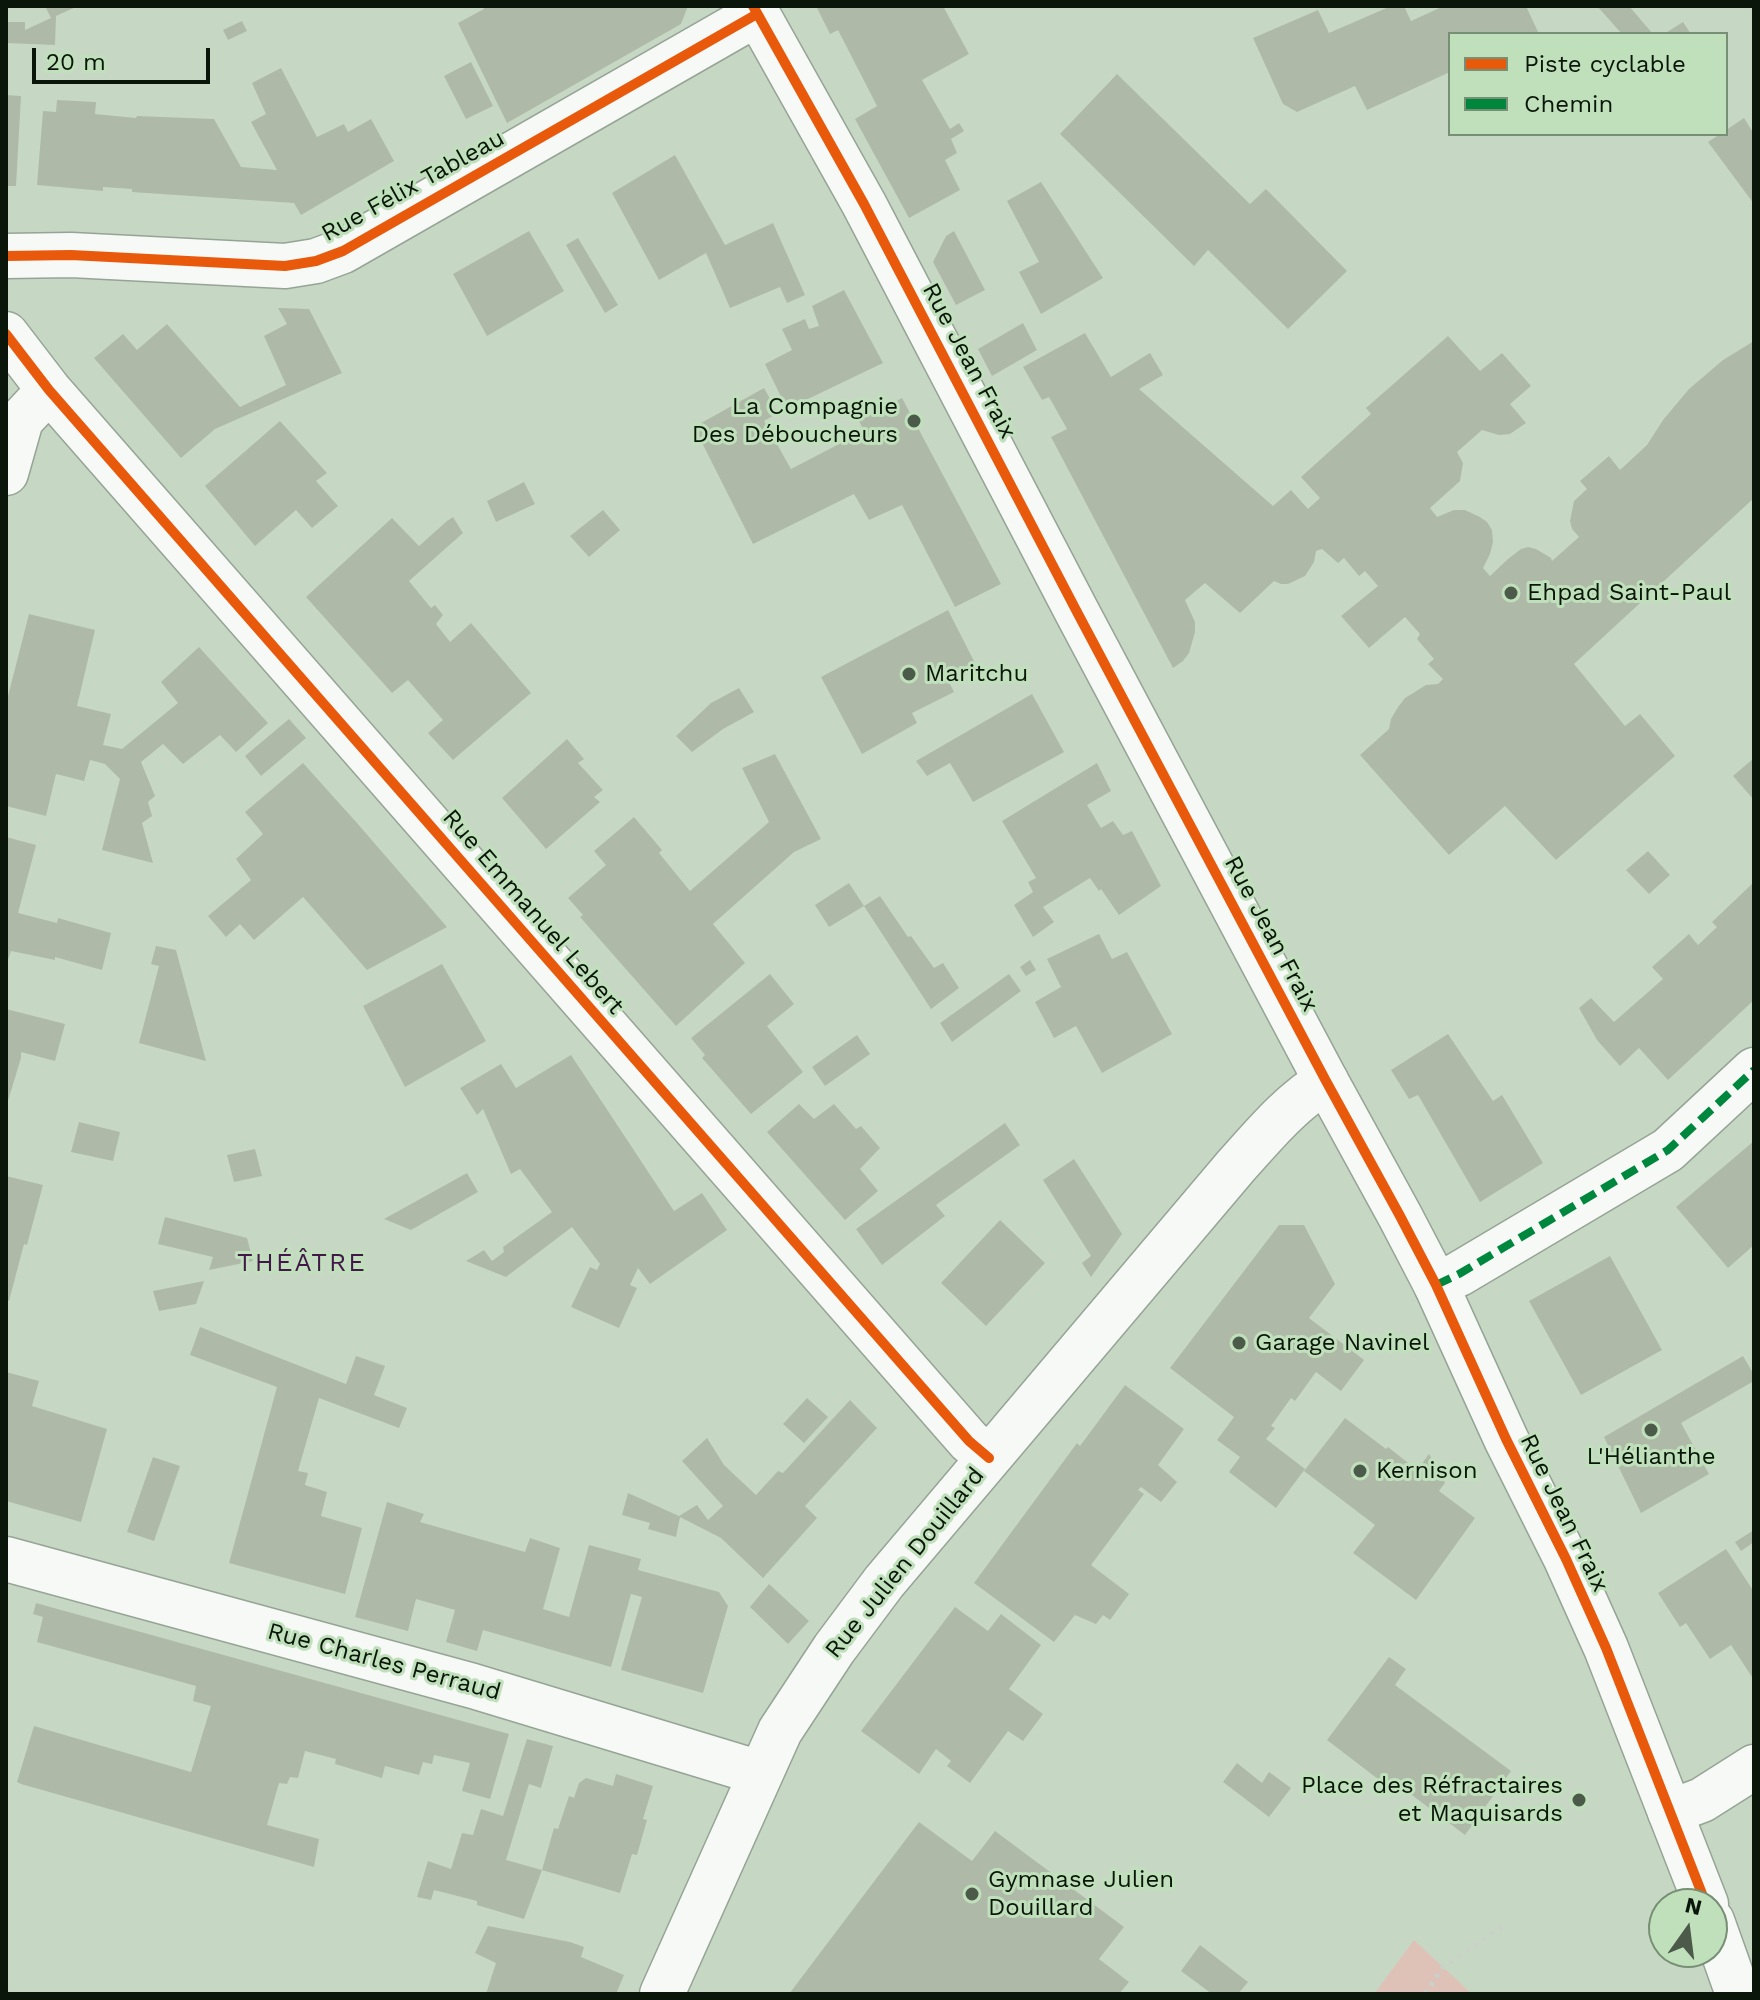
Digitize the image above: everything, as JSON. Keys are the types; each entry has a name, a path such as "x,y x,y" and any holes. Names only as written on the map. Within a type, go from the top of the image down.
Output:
{"street":[{"name":"Rue Félix Tableau","path":"6,256 71,255 285,266 316,261 343,251 755,10"},
{"name":"Rue Jean Fraix","path":"755,10 864,204 1436,1285 1606,1648 1700,1888"},
{"name":"Rue Emmanuel Lebert","path":"6,334 49,390 969,1441 989,1458"},
{"path":"6,473 21,420 49,390"},
{"path":"1436,1285 1668,1150 1754,1070"},
{"name":"Rue Julien Douillard","path":"662,1994 780,1731 834,1649 884,1582 1236,1166 1284,1113 1326,1081"},
{"name":"Rue Charles Perraud","path":"6,1559 473,1686 760,1773"},
{"path":"1670,1812 1702,1800 1754,1767"},
{"path":"1728,1966 1738,1994"}],"path":[{"path":"1434,1994 1426,1992 1443,1967 1506,1924"}],"shaded area":[{"path":"1414,1940 1472,1994 1374,1994"}],"building":[{"path":"45,6 78,6 56,16 55,45 6,43 6,22 25,22 25,30 51,18"},
{"path":"483,6 688,6 681,24 507,123 458,23 484,9"},
{"path":"816,6 943,6 969,54 922,80 950,129 959,123 964,131 951,139 957,153 945,160 960,190 909,218 855,119 877,106 838,30 830,34"},
{"path":"1391,6 1404,6 1411,21 1444,6 1526,6 1538,32 1448,32 1448,73 1367,110 1355,86 1297,112 1283,104 1253,38 1318,10 1329,33"},
{"path":"1597,6 1629,6 1651,32 1620,32"},
{"path":"242,21 247,31 228,40 223,30"},
{"path":"1683,22 1690,32 1667,32"},
{"path":"471,62 493,106 466,119 444,76"},
{"path":"281,68 317,137 344,124 348,132 371,119 394,161 301,215 294,203 132,192 132,189 103,187 103,191 37,185 43,111 56,112 57,100 96,102 95,114 214,119 241,167 277,170 251,122 266,114 252,83"},
{"path":"1117,74 1250,204 1266,189 1347,271 1288,329 1208,250 1194,266 1060,134"},
{"path":"6,95 21,96 16,186 6,186"},
{"path":"1744,118 1754,134 1754,204 1708,142 1717,136 1728,136 1728,129"},
{"path":"675,155 725,245 773,223 805,295 787,303 780,287 730,308 706,253 659,280 612,193"},
{"path":"1041,182 1103,278 1041,314 1019,272 1039,262 1007,201"},
{"path":"529,231 564,291 487,336 453,274"},
{"path":"954,231 985,290 956,305 933,262 946,236"},
{"path":"578,238 618,305 605,313 566,245"},
{"path":"844,290 883,363 787,409 765,364 792,350 782,329 805,319 809,329 819,326 812,306"},
{"path":"278,308 309,309 342,373 215,429 181,458 94,358 123,334 137,350 167,324 240,407 286,385 264,336 287,324"},
{"path":"1023,323 1037,350 992,376 978,349"},
{"name":"Ehpad Saint-Paul","path":"1085,333 1111,377 1150,353 1163,375 1139,389 1273,506 1291,490 1308,509 1320,498 1301,477 1371,414 1366,408 1448,336 1480,371 1502,353 1531,386 1510,404 1526,423 1510,434 1499,435 1482,430 1457,452 1463,463 1460,481 1430,508 1437,517 1454,510 1465,510 1487,522 1492,530 1493,542 1483,568 1490,576 1521,549 1536,549 1552,561 1579,537 1570,521 1574,501 1587,489 1580,481 1609,456 1620,470 1647,445 1689,389 1723,360 1754,341 1754,498 1574,664 1625,726 1640,714 1675,756 1556,860 1505,806 1449,855 1360,755 1389,729 1391,719 1405,698 1443,679 1428,664 1434,659 1417,639 1420,634 1405,617 1369,648 1341,616 1378,586 1365,571 1359,576 1344,558 1338,563 1322,549 1316,551 1314,562 1305,576 1288,584 1274,581 1240,613 1205,583 1185,600 1195,622 1195,632 1189,653 1173,668 1051,437 1067,429 1049,397 1042,400 1023,367"},
{"path":"764,388 778,413 764,421 791,469 864,431 859,421 902,398 1001,584 955,607 902,505 869,520 854,494 753,544 694,427"},
{"path":"280,421 327,473 316,481 338,506 312,528 296,510 255,546 205,486"},
{"path":"524,482 535,504 496,522 487,501"},
{"path":"603,510 620,530 589,557 570,536"},
{"path":"453,517 463,533 409,581 431,608 435,605 443,615 436,624 450,642 471,623 531,693 453,760 428,733 443,720 408,680 392,693 306,597 392,518 419,546"},
{"name":"Maritchu","path":"948,610 977,667 949,682 954,692 912,713 917,723 862,754 821,677"},
{"path":"29,614 95,630 77,706 111,714 103,745 122,749 178,703 161,682 199,647 268,723 236,752 220,735 183,764 163,744 141,762 155,796 148,802 152,816 142,823 153,863 102,850 120,779 105,764 90,760 84,781 56,774 46,816 6,806 6,704"},
{"path":"739,688 754,712 723,729 692,752 676,736 711,703"},
{"path":"1032,694 1064,752 973,802 950,763 927,776 916,761"},
{"path":"289,719 306,738 261,776 245,756"},
{"path":"567,739 584,759 578,763 603,790 594,797 600,802 546,849 502,798"},
{"path":"775,754 821,839 794,852 713,924 745,963 676,1026 580,917 583,915 568,898 606,865 594,851 634,817 662,850 659,853 690,891 769,822 742,768"},
{"path":"1754,758 1754,800 1733,776"},
{"path":"303,763 447,927 367,970 303,897 254,940 240,924 226,937 208,916 251,880 236,859 263,834 245,812"},
{"path":"1097,763 1111,791 1087,805 1101,828 1113,821 1123,835 1132,831 1161,886 1119,915 1090,878 1043,907 1054,922 1033,937 1014,905 1033,892 1028,882 1036,878 1002,821"},
{"path":"6,837 36,845 18,913 57,923 58,918 111,933 102,970 55,957 55,960 11,951 6,966"},
{"path":"1648,851 1670,875 1649,894 1626,870"},
{"path":"1754,882 1754,1000 1668,1080 1639,1048 1620,1066 1597,1040 1579,1008 1591,998 1614,1022 1663,979 1652,967 1689,934 1698,945 1717,927 1712,922"},
{"path":"849,883 864,906 829,927 815,905"},
{"path":"880,896 934,968 943,963 959,988 931,1009 864,906"},
{"path":"1099,934 1112,959 1127,952 1172,1034 1102,1073 1076,1026 1054,1038 1035,1002 1061,987 1047,959"},
{"path":"156,946 176,950 206,1061 139,1043 159,966 151,964"},
{"path":"1030,960 1036,970 1026,976 1020,967"},
{"path":"442,964 486,1041 405,1087 363,1006"},
{"path":"770,974 794,1004 767,1026 803,1072 751,1114 702,1058 705,1055 691,1038"},
{"path":"1009,974 1021,991 952,1042 940,1023"},
{"path":"6,1009 65,1024 55,1061 21,1052 7,1104"},
{"path":"1448,1034 1493,1101 1502,1095 1543,1163 1480,1202 1418,1095 1409,1099 1391,1070"},
{"path":"857,1035 870,1054 825,1086 812,1067"},
{"path":"571,1055 674,1211 702,1193 727,1230 650,1284 638,1268 630,1285 637,1288 619,1328 571,1307 590,1267 597,1270 600,1264 572,1227 506,1277 466,1261 484,1250 492,1261 504,1252 503,1247 552,1212 520,1169 511,1174 483,1109 477,1115 460,1088 501,1064 516,1088"},
{"path":"799,1104 814,1119 834,1104 856,1129 861,1126 880,1148 860,1169 878,1191 845,1220 767,1132"},
{"path":"79,1122 120,1132 113,1161 71,1152"},
{"path":"1005,1123 1020,1145 936,1205 945,1216 882,1265 856,1229"},
{"path":"1754,1141 1754,1245 1728,1268 1676,1207"},
{"path":"255,1149 262,1176 234,1182 227,1155"},
{"path":"1074,1159 1122,1234 1091,1277 1082,1263 1091,1256 1043,1180"},
{"path":"467,1173 478,1192 411,1230 384,1219"},
{"path":"6,1176 43,1185 9,1301 6,1300"},
{"path":"165,1217 247,1238 253,1261 209,1270 213,1257 158,1244"},
{"path":"1000,1220 1045,1263 986,1326 941,1283"},
{"name":"Garage Navinel","path":"1279,1225 1304,1225 1335,1284 1309,1318 1364,1360 1341,1391 1316,1372 1295,1401 1291,1398 1271,1426 1275,1428 1266,1439 1305,1469 1276,1508 1229,1472 1240,1457 1217,1440 1234,1417 1170,1368"},
{"path":"1610,1256 1662,1350 1581,1395 1529,1301"},
{"path":"204,1281 196,1304 159,1311 153,1291"},
{"path":"200,1327 346,1384 356,1356 385,1366 374,1395 407,1408 399,1428 319,1398 298,1471 308,1473 305,1485 327,1492 321,1516 362,1528 345,1594 229,1563 277,1387 190,1355"},
{"name":"L'Hélianthe","path":"1743,1356 1754,1375 1754,1381 1681,1423 1709,1474 1641,1513 1604,1437"},
{"path":"6,1372 39,1381 32,1406 107,1429 81,1522 6,1501"},
{"path":"1125,1385 1184,1429 1158,1465 1177,1482 1161,1502 1141,1487 1138,1490 1144,1494 1091,1565 1129,1594 1110,1620 1103,1615 1096,1624 1075,1615 1054,1642 974,1583 1077,1443 1080,1446"},
{"path":"807,1398 828,1417 804,1443 783,1424"},
{"path":"850,1400 877,1428 805,1506 817,1518 763,1578 721,1538 680,1517 676,1537 648,1529 650,1523 622,1515 628,1493 679,1516 697,1505 708,1520 723,1506 682,1461 707,1438 724,1465 756,1495 778,1471 783,1473"},
{"path":"1345,1418 1386,1449 1388,1447 1416,1472 1429,1454 1445,1483 1439,1491 1475,1518 1416,1600 1353,1553 1375,1525 1304,1471"},
{"path":"153,1457 180,1466 154,1541 127,1532"},
{"path":"387,1502 424,1514 420,1522 525,1552 530,1538 560,1548 543,1609 569,1617 589,1545 641,1559 638,1570 719,1592 728,1606 703,1693 621,1670 642,1597 631,1594 611,1667 483,1630 477,1651 446,1642 455,1610 416,1599 408,1631 355,1617"},
{"path":"1754,1530 1754,1542 1741,1551 1735,1542"},
{"path":"1726,1549 1754,1592 1754,1680 1731,1645 1710,1659 1686,1623 1680,1627 1658,1593"},
{"path":"769,1584 809,1621 788,1644 750,1607"},
{"path":"36,1603 509,1734 490,1799 462,1791 470,1763 434,1755 432,1764 423,1762 419,1775 385,1766 382,1778 335,1764 336,1759 305,1751 298,1778 290,1777 287,1784 279,1783 267,1825 319,1839 314,1867 21,1784 17,1782 34,1726 191,1772 211,1706 193,1701 196,1686 37,1642 43,1617 33,1614"},
{"path":"955,1607 988,1631 1001,1614 1041,1645 1009,1689 1043,1714 1023,1741 1008,1731 970,1783 947,1766 951,1761 936,1749 919,1774 861,1731"},
{"path":"1389,1657 1406,1669 1395,1685 1511,1771 1465,1835 1396,1783 1391,1789 1327,1740"},
{"path":"527,1739 553,1746 541,1788 529,1784 506,1860 542,1870 524,1919 477,1905 477,1901 434,1890 431,1900 417,1897 428,1861 451,1869 462,1833 473,1835 481,1809 503,1816"},
{"path":"1237,1763 1262,1783 1269,1772 1291,1788 1269,1817 1223,1782"},
{"path":"616,1774 653,1786 637,1855 632,1854 620,1893 542,1870 554,1828 558,1829 569,1796 574,1798 579,1783 586,1778 613,1786"},
{"name":"Gymnase Julien Douillard","path":"919,1822 972,1861 995,1831 1124,1927 1099,1959 1129,1982 1119,1994 789,1994"},
{"path":"488,1926 584,1947 581,1957 624,1975 616,1994 486,1994 496,1963 475,1953"},
{"path":"1200,1945 1248,1982 1238,1994 1212,1994 1181,1971"}],"marked path":[{"path":"1436,1285 1668,1150 1754,1070"}],"cycle path":[{"path":"753,6 864,204 1077,612 1436,1285 1606,1648 1700,1888"},
{"path":"6,256 71,255 285,266 316,261 343,251 757,14"},
{"path":"6,334 49,390 969,1441 989,1458"}],"place":[{"name":"La Compagnie Des Déboucheurs","path":"914,421"},
{"name":"Ehpad Saint-Paul","path":"1511,593"},
{"name":"Maritchu","path":"909,674"},
{"name":"Garage Navinel","path":"1239,1343"},
{"name":"L'Hélianthe","path":"1651,1430"},
{"name":"Kernison","path":"1360,1471"},
{"name":"Place des Réfractaires et Maquisards","path":"1579,1800"},
{"name":"Gymnase Julien Douillard","path":"972,1894"}],"district":[{"name":"THÉÂTRE","path":"302,1263"}]}
